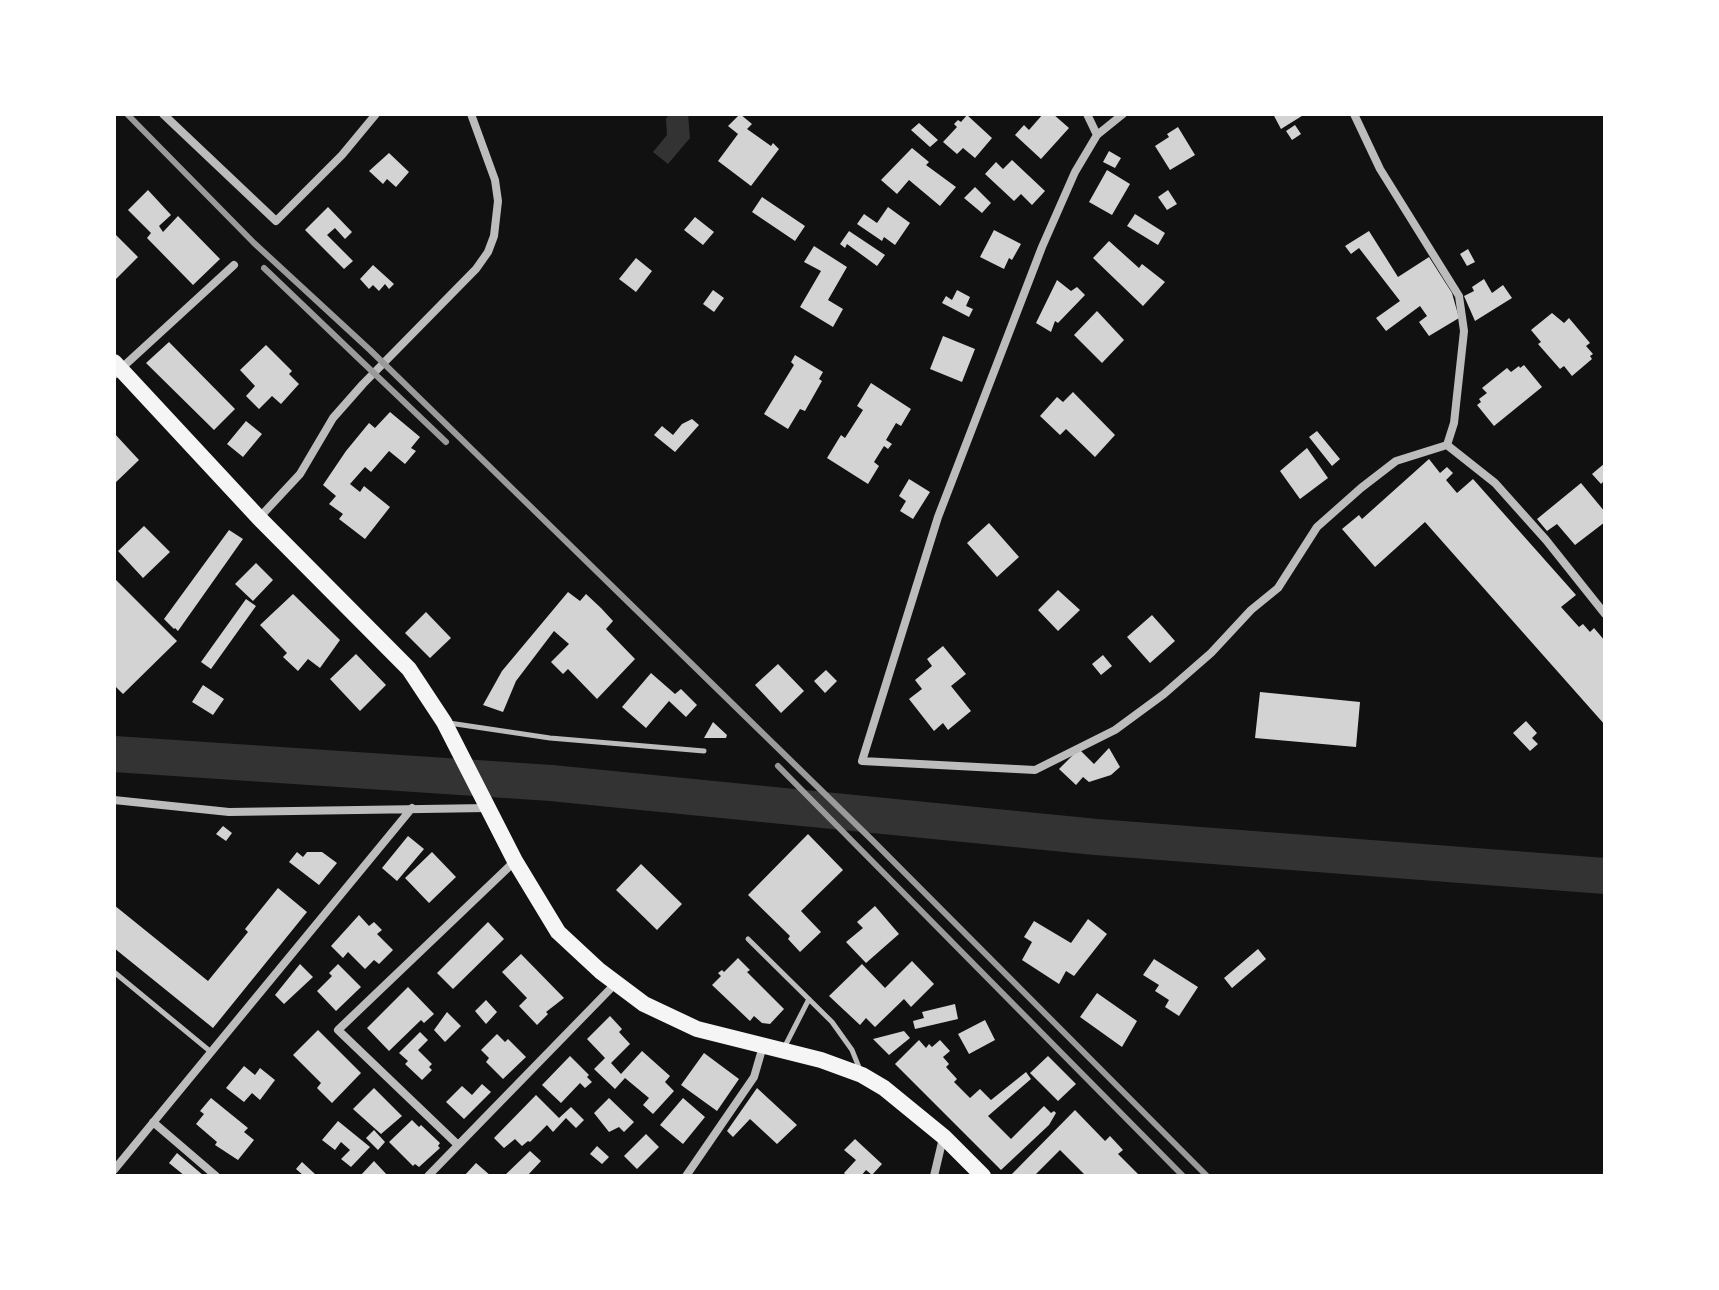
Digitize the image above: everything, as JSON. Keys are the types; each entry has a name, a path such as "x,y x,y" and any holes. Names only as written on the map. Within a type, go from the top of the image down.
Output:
{"main road":[{"path":"116,369 409,669 444,722 515,861 558,932 644,1004 697,1029 821,1060 862,1075 884,1088 944,1137 983,1176"}],"street":[{"path":"163,114 276,221 342,155 376,114"},
{"path":"259,518 300,474 333,418 476,269 488,252 494,236 498,201 495,180 471,114"},
{"path":"1087,114 1097,135"},
{"path":"1123,114 1097,135 1075,172 1042,247 938,517 862,761 1035,770 1115,730 1164,694 1278,588 1317,527 1361,488 1396,461 1447,445"},
{"path":"1354,114 1380,169 1459,296 1464,331 1454,423 1447,445"},
{"path":"116,369 234,265"},
{"path":"1447,445 1495,483 1546,540 1605,614"},
{"path":"114,800 229,812 412,808 484,803"},
{"path":"114,1170 412,808"},
{"path":"458,1145 338,1030 515,861"},
{"path":"428,1176 616,983"},
{"path":"686,1176 754,1077 763,1046"},
{"path":"153,1122 216,1176"},
{"path":"934,1176 944,1137"}],"lane":[{"path":"444,722 550,738 704,751"},
{"path":"748,939 832,1022 852,1050 862,1075"},
{"path":"114,972 212,1052"},
{"path":"782,1050 809,999"}],"shaded area":[{"path":"669,114 688,114 690,138 668,164 653,152 667,135 666,119"}],"building":[{"path":"740,114 752,124 747,129 779,149 751,186 718,161 738,134 728,126"},
{"path":"1043,114 1053,114 1069,128 1041,159 1015,135 1024,125 1029,130"},
{"path":"1273,114 1305,114 1281,129"},
{"path":"967,115 992,138 975,158 963,148 957,154 943,142 957,127 954,124"},
{"path":"919,123 938,140 930,147 911,130"},
{"path":"1295,125 1301,134 1292,140 1286,131"},
{"path":"1178,127 1195,155 1170,170 1155,146"},
{"path":"912,148 929,162 926,165 956,187 940,206 909,180 897,194 881,180"},
{"path":"1109,151 1121,158 1115,168 1103,162"},
{"path":"389,153 409,172 396,187 387,179 383,184 369,171"},
{"path":"1012,160 1045,191 1032,205 1021,194 1014,201 985,174 996,162 1003,169"},
{"path":"1107,170 1130,184 1112,215 1089,202"},
{"path":"975,187 991,203 982,213 964,198"},
{"path":"148,190 171,215 159,226 163,232 178,216 220,259 193,285 147,238 151,233 128,210"},
{"path":"1168,190 1177,204 1167,210 1158,197"},
{"path":"762,197 805,226 795,241 752,212"},
{"path":"328,207 352,232 345,239 335,228 327,235 353,261 344,269 305,230"},
{"path":"888,207 910,223 895,245 884,237 882,241 857,224 864,214 877,223"},
{"path":"1135,214 1165,233 1158,245 1127,226"},
{"path":"695,217 714,232 703,245 684,230"},
{"path":"994,230 1021,244 1004,269 980,257"},
{"path":"849,231 885,255 877,266 847,244 845,248 840,244"},
{"path":"1369,231 1398,277 1429,257 1452,293 1459,318 1429,336 1419,322 1427,316 1420,306 1386,331 1376,318 1400,301 1359,248 1351,254 1345,246"},
{"path":"114,233 138,257 114,281"},
{"path":"1109,241 1139,268 1142,264 1165,282 1143,306 1093,258"},
{"path":"814,246 847,267 828,300 843,309 833,327 800,307 821,271 804,262"},
{"path":"1468,249 1475,262 1467,266 1460,254"},
{"path":"636,258 652,271 636,292 619,279"},
{"path":"373,265 394,284 389,289 385,284 379,291 373,285 369,289 360,279"},
{"path":"1484,279 1492,293 1503,285 1512,298 1475,321 1464,296 1474,291 1472,287"},
{"path":"1057,280 1071,291 1077,287 1085,295 1058,323 1055,321 1051,332 1036,323"},
{"path":"713,290 724,298 714,312 703,304"},
{"path":"957,290 970,297 966,306 973,309 969,317 942,303 946,296 952,300"},
{"path":"1097,311 1124,340 1102,363 1074,335"},
{"path":"1552,313 1564,323 1569,318 1590,343 1586,346 1593,354 1590,356 1592,359 1572,376 1564,366 1560,369 1538,344 1541,342 1531,330"},
{"path":"943,336 975,349 962,382 930,369"},
{"path":"169,342 235,409 214,430 146,363"},
{"path":"266,345 292,371 289,374 299,384 281,404 272,396 259,409 246,396 255,386 240,370"},
{"path":"795,355 823,372 819,379 822,381 805,411 800,409 788,429 764,414 794,365 791,362"},
{"path":"1524,365 1542,387 1494,426 1477,405 1487,393 1482,388 1507,368 1511,372"},
{"path":"871,383 911,409 901,426 896,423 886,440 892,444 888,449 884,446 874,462 879,466 868,484 827,458 841,435 845,438 863,410 857,406"},
{"path":"1073,392 1115,435 1095,457 1066,429 1060,435 1040,416 1057,397 1063,402"},
{"path":"390,412 420,437 411,448 416,451 405,464 389,451 371,472 365,467 350,484 360,492 364,486 390,507 365,539 339,519 343,514 329,504 336,496 323,485 369,423 375,428"},
{"path":"692,419 699,425 675,452 654,435 662,426 673,435 682,424"},
{"path":"246,421 262,434 243,457 227,444"},
{"path":"1317,431 1340,459 1332,466 1309,437"},
{"path":"114,433 139,460 114,484"},
{"path":"1307,448 1328,478 1300,499 1280,471"},
{"path":"1429,459 1440,473 1447,467 1453,473 1446,480 1457,493 1473,479 1576,595 1561,607 1579,627 1583,624 1590,632 1594,628 1605,641 1605,725 1425,522 1375,567 1342,529 1359,515 1362,519"},
{"path":"1605,463 1605,480 1601,484 1592,474"},
{"path":"909,479 930,492 913,519 900,511 906,501 899,496"},
{"path":"1581,483 1605,512 1605,522 1575,545 1557,524 1547,531 1537,519"},
{"path":"989,523 1019,557 997,577 967,543"},
{"path":"144,526 170,552 143,578 118,551"},
{"path":"229,530 243,539 178,631 174,629 164,619"},
{"path":"256,563 273,580 253,601 235,584"},
{"path":"114,578 177,641 123,694 114,685"},
{"path":"1058,590 1080,610 1058,631 1038,610"},
{"path":"568,592 580,601 586,594 601,608 613,621 606,629 635,659 597,699 568,669 563,674 551,662 569,644 554,631 516,681 503,712 483,705 502,671"},
{"path":"293,594 340,640 320,668 308,659 298,671 283,657 287,653 260,625"},
{"path":"246,599 256,606 211,669 201,662"},
{"path":"426,612 451,638 430,658 405,633"},
{"path":"1152,615 1175,641 1150,663 1127,637"},
{"path":"943,646 966,674 951,686 971,711 948,730 943,723 934,731 909,699 922,689 915,680 932,666 927,659"},
{"path":"356,654 386,685 360,711 330,679"},
{"path":"1103,655 1112,666 1101,675 1092,664"},
{"path":"778,664 804,691 781,713 755,685"},
{"path":"826,670 837,681 825,693 814,681"},
{"path":"651,673 675,694 681,689 697,705 686,717 669,701 646,728 622,707"},
{"path":"203,685 224,699 213,715 192,702"},
{"path":"1260,692 1360,702 1356,747 1255,738"},
{"path":"1526,721 1537,733 1532,738 1538,744 1530,751 1513,733"},
{"path":"713,722 727,735 726,738 704,738"},
{"path":"1109,748 1120,767 1111,775 1089,782 1083,777 1076,785 1059,769 1079,749 1094,764"},
{"path":"223,826 232,833 226,841 216,834"},
{"path":"808,834 843,870 801,911 821,932 800,952 788,939 790,936 748,895"},
{"path":"408,836 424,849 397,881 382,868"},
{"path":"297,852 303,857 307,852 322,852 337,863 319,885 289,862"},
{"path":"432,852 456,877 429,903 405,878"},
{"path":"641,864 682,904 657,930 616,890"},
{"path":"278,888 307,912 213,1028 114,948 114,905 208,981 248,932 245,929"},
{"path":"875,906 899,934 866,963 846,942 863,928 857,922"},
{"path":"359,915 369,926 374,922 382,930 377,934 393,950 379,964 374,960 365,969 348,952 343,958 331,946"},
{"path":"1088,919 1107,934 1074,976 1066,971 1059,984 1022,960 1032,942 1024,937 1034,921 1071,943"},
{"path":"488,922 504,939 453,989 437,973"},
{"path":"1258,949 1266,959 1232,988 1224,978"},
{"path":"521,954 564,998 546,1012 548,1014 537,1025 519,1006 527,998 502,972"},
{"path":"738,958 750,970 747,972 784,1009 770,1024 762,1023 754,1016 750,1021 712,985 721,976 718,973 724,972"},
{"path":"1154,959 1198,987 1179,1016 1165,1007 1169,1000 1155,991 1159,985 1143,975"},
{"path":"912,961 934,984 911,1007 904,999 875,1027 866,1018 860,1025 829,996 862,964 885,988"},
{"path":"300,964 313,977 284,1004 275,995"},
{"path":"338,964 361,987 336,1011 317,991 332,976 329,973"},
{"path":"408,987 434,1014 424,1023 421,1020 389,1051 367,1028"},
{"path":"1097,993 1137,1021 1122,1047 1080,1017"},
{"path":"486,1000 497,1012 486,1024 475,1011"},
{"path":"955,1004 958,1019 915,1029 913,1021 924,1018 922,1012"},
{"path":"447,1012 461,1026 445,1042 434,1030"},
{"path":"610,1016 630,1044 611,1063 621,1074 642,1051 670,1076 665,1082 674,1091 653,1114 643,1105 649,1098 625,1078 615,1089 594,1069 605,1058 587,1039"},
{"path":"985,1020 995,1040 969,1054 958,1034"},
{"path":"318,1030 361,1073 332,1103 317,1088 321,1083 293,1055"},
{"path":"904,1031 910,1038 889,1055 873,1039"},
{"path":"420,1032 428,1040 418,1050 432,1064 429,1067 432,1070 422,1080 405,1064 408,1061 399,1053"},
{"path":"497,1034 505,1042 508,1039 526,1057 503,1079 486,1062 489,1058 481,1050"},
{"path":"919,1040 926,1048 940,1040 950,1051 943,1057 949,1064 946,1067 957,1079 954,1082 970,1098 980,1089 991,1100 1026,1072 1031,1079 988,1116 1011,1139 1044,1106 1051,1113 1056,1113 1049,1125 1001,1170 895,1064"},
{"path":"704,1053 739,1079 717,1111 681,1085"},
{"path":"570,1056 592,1082 585,1088 580,1083 561,1103 542,1085"},
{"path":"1048,1056 1076,1084 1058,1101 1030,1073"},
{"path":"244,1066 255,1075 260,1068 275,1080 260,1100 252,1093 244,1102 226,1088"},
{"path":"482,1084 491,1092 464,1119 446,1102 462,1086 472,1095"},
{"path":"374,1088 402,1116 381,1134 353,1109"},
{"path":"757,1088 797,1125 777,1144 750,1119 733,1137 727,1131"},
{"path":"536,1095 559,1118 571,1107 584,1120 576,1128 566,1118 553,1132 547,1125 530,1142 522,1146 515,1139 504,1148 494,1138"},
{"path":"211,1098 248,1128 244,1132 254,1140 238,1160 215,1145 217,1142 196,1124 204,1114 200,1111"},
{"path":"609,1098 634,1122 624,1132 619,1127 609,1132 594,1113"},
{"path":"683,1098 705,1117 683,1144 660,1125"},
{"path":"1075,1110 1105,1141 1110,1136 1123,1150 1118,1154 1140,1176 1086,1176 1060,1150 1034,1176 1010,1176"},
{"path":"412,1120 440,1143 440,1148 419,1167 413,1166 389,1142"},
{"path":"338,1121 370,1147 351,1167 341,1159 350,1150 341,1142 335,1150 322,1140"},
{"path":"374,1130 385,1142 378,1150 366,1138"},
{"path":"646,1134 659,1147 637,1169 624,1156"},
{"path":"855,1139 882,1164 872,1175 866,1170 861,1176 847,1176 844,1173 856,1160 844,1150"},
{"path":"597,1146 609,1157 602,1164 590,1154"},
{"path":"530,1151 541,1161 527,1176 504,1176"},
{"path":"177,1153 204,1176 185,1176 169,1163"},
{"path":"374,1161 388,1176 360,1176"},
{"path":"302,1162 314,1176 304,1176 296,1169"},
{"path":"476,1163 491,1176 464,1176"}],"waterway":[{"path":"114,754 551,783 1096,837 1605,876"}],"railway":[{"path":"127,114 254,243 370,350 872,840 1207,1176"},
{"path":"264,268 446,442"},
{"path":"778,766 1183,1176"}]}
